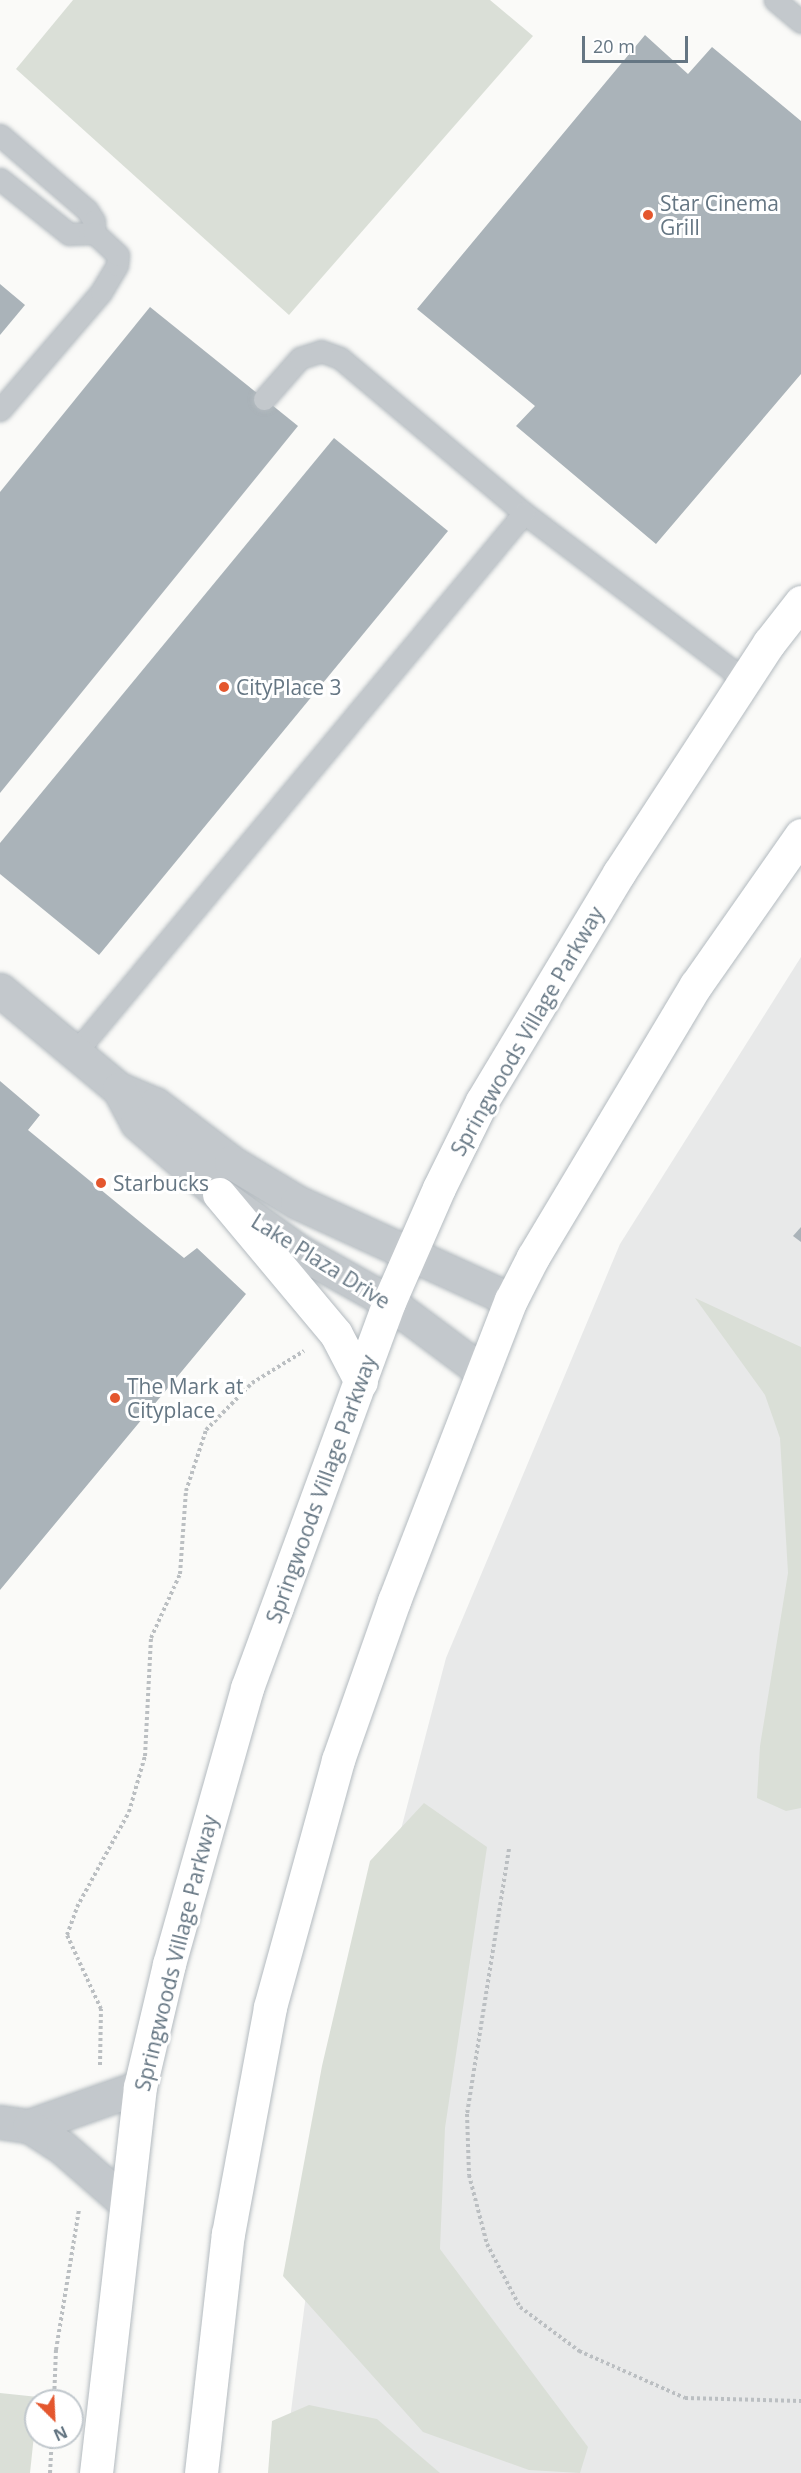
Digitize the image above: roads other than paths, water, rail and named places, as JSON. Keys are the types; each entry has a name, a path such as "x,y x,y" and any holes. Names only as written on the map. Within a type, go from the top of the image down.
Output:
{"main road":[{"name":"Springwoods Village Parkway","path":"96,2473 140,2087 169,1964 247,1688 389,1302 408,1254 482,1101 619,873 745,680 801,602"},
{"path":"201,2473 228,2234 270,2007 339,1760 394,1601 512,1300 533,1257 696,985 801,835"},
{"path":"219,1194 336,1334 361,1382"}],"street":[{"name":"Lake Plaza Drive","path":"0,990 119,1089 155,1104 231,1162 297,1202 512,1300"},
{"name":"Lake Plaza Drive","path":"119,1089 137,1123 219,1194 300,1252 389,1302 483,1372"},
{"path":"15,2124 96,2102 140,2087"},
{"path":"15,2124 86,2168 127,2205"}],"lane":[{"path":"775,0 801,22"},
{"path":"0,135 87,210 94,221 94,233"},
{"path":"0,179 69,234 94,233 118,255 117,265 101,292 0,410"},
{"path":"264,399 300,358 321,351 340,358 524,513 745,680"},
{"path":"75,1053 524,513"}],"place":[{"name":"Star Cinema Grill","path":"648,215"},
{"name":"CityPlace 3","path":"224,687"},
{"name":"Starbucks","path":"101,1183"},
{"name":"The Mark at Cityplace","path":"115,1398"}]}
